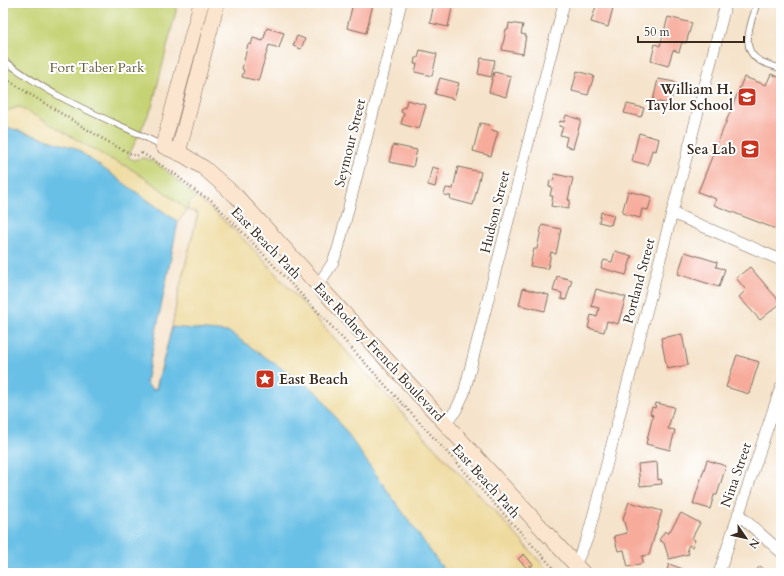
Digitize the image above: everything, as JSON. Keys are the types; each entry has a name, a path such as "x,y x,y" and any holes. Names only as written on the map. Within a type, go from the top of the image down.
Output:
{"main road":[{"path":"163,146 201,3"},
{"path":"178,153 217,3"},
{"name":"East Rodney French Boulevard","path":"163,146 192,159 220,182 245,206 579,569"}],"street":[{"name":"Seymour Street","path":"318,285 332,264 338,249 401,3"},
{"name":"Hudson Street","path":"446,424 456,410 464,393 564,3"},
{"name":"Portland Street","path":"579,569 580,557 592,521 726,3"},
{"path":"672,213 781,260"},
{"name":"Nina Street","path":"719,573 781,388"},
{"path":"738,514 781,552"}],"lane":[{"path":"757,3 748,39 752,55 760,61 781,69"},
{"path":"3,60 25,76 58,96 163,146"}],"path":[{"name":"East Beach Path","path":"3,77 115,146 136,156 142,153 175,174 198,193 211,200 330,325 558,573"}],"green space":[{"name":"Fort Taber Park","path":"3,3 178,3 152,107 128,157 134,160 140,158 149,159 163,168 196,197 190,202 187,210 155,185 128,167 108,158 19,107 3,112"}],"sand":[{"path":"19,107 108,158 128,167 155,185 187,210 178,222 149,201 3,138 3,112"},
{"name":"East Beach","path":"196,197 220,216 256,252 550,573 332,573 156,389 198,213 187,210 190,202"}],"water":[{"path":"3,126 75,148 178,222 146,382 151,389 156,389 172,327 229,332 319,394 446,573 3,573"}],"building":[{"path":"279,3 306,3 304,10"},
{"path":"353,3 373,4 366,33 347,28"},
{"path":"434,3 453,3 448,27 430,23"},
{"path":"597,3 613,8 608,27 591,22"},
{"path":"668,17 692,23 686,43 682,42 679,52 673,50 668,66 651,61 655,44 660,46"},
{"path":"509,23 523,25 521,34 526,35 523,54 502,50 506,29 508,30"},
{"path":"267,28 284,33 279,48 269,45 258,81 242,77 244,70 242,69 248,44 251,45 253,38 263,41"},
{"path":"297,36 305,39 301,49 293,46"},
{"path":"420,50 437,54 432,76 415,72 417,64 414,64 415,58 418,58"},
{"path":"481,58 495,60 491,77 478,74"},
{"path":"577,71 594,76 588,95 572,91"},
{"path":"494,72 511,76 506,97 489,92"},
{"path":"771,74 781,78 781,231 714,205 716,199 698,192 744,77 766,85"},
{"path":"440,78 459,83 454,99 435,94"},
{"path":"658,79 675,82 670,104 653,101"},
{"path":"407,100 426,105 419,129 401,124 404,113 401,112 403,107 405,108"},
{"path":"627,104 644,108 641,117 624,113"},
{"path":"566,115 581,120 573,148 565,146 567,137 560,135 563,127 559,126 560,121 564,122"},
{"path":"480,123 490,125 489,129 498,132 491,156 473,151"},
{"path":"639,133 659,139 656,151 652,150 648,165 632,161"},
{"path":"393,145 417,150 413,167 389,162"},
{"path":"432,167 439,169 435,187 428,185"},
{"path":"458,167 481,172 473,205 450,199 451,196 444,195 446,188 453,189"},
{"path":"555,174 573,178 568,200 570,200 568,209 551,206 553,196 550,196 552,187 549,186 550,180 553,181"},
{"path":"628,191 652,197 648,210 642,209 640,218 622,213"},
{"path":"601,212 614,215 611,225 599,222"},
{"path":"542,225 561,229 556,254 551,252 548,269 530,266 534,249 537,249"},
{"path":"615,251 632,256 626,275 601,268 604,260 612,262"},
{"path":"685,252 717,262 716,267 725,269 719,287 678,274"},
{"path":"750,267 781,303 760,320 739,297 746,290 736,278"},
{"path":"557,276 572,280 566,300 561,299 562,293 553,291"},
{"path":"523,288 549,295 545,311 519,305"},
{"path":"596,289 626,297 618,324 607,321 604,332 588,328 591,315 597,317 599,308 591,306"},
{"path":"682,334 688,365 667,369 661,338"},
{"path":"737,355 759,362 749,394 726,387"},
{"path":"656,403 674,407 668,429 675,430 670,450 646,444 653,415 650,414 652,407 655,408"},
{"path":"707,460 726,466 717,495 714,495 710,509 693,504"},
{"path":"657,462 658,480 661,479 662,484 640,486 638,464"},
{"path":"629,502 662,511 649,555 642,556 643,563 628,567 624,550 618,551 614,536 627,533 623,518"},
{"path":"681,513 700,523 692,538 695,540 692,547 689,545 687,549 689,554 669,559 664,543 659,540 665,531 668,534"},
{"path":"524,554 533,565 531,567 530,565 527,568 518,559"},
{"path":"669,564 683,569 682,573 666,573"},
{"path":"760,566 769,573 754,573"}],"place":[{"name":"William H. Taylor School","path":"747,97"},
{"name":"Sea Lab","path":"750,149"},
{"name":"East Beach","path":"265,379"}]}
